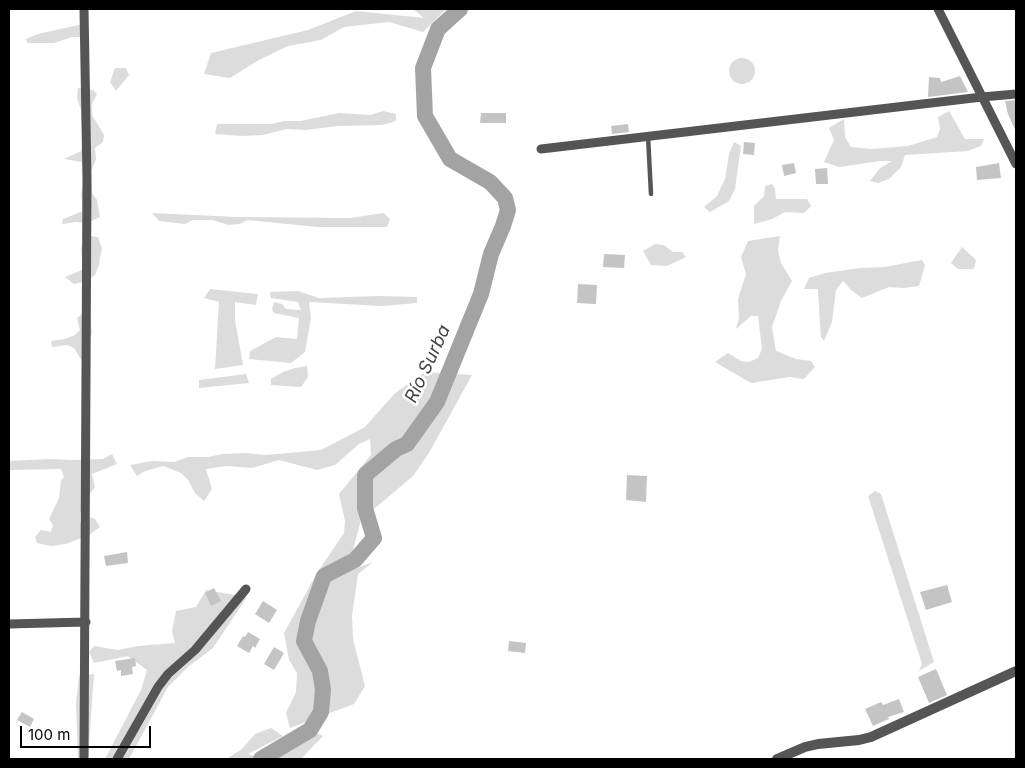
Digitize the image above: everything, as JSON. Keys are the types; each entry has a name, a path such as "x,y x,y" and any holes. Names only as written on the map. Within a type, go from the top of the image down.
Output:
{"street":[{"path":"84,9 86,179 86,622 84,759"},
{"path":"938,9 1016,164"},
{"path":"540,149 982,96 1016,94"},
{"path":"117,759 158,687 168,674 200,645 246,589"},
{"path":"9,624 86,622"},
{"path":"776,759 805,747 871,737 1016,671"}],"lane":[{"path":"648,136 652,194"}],"shaded area":[{"path":"413,9 446,9 423,32 389,22 344,27 321,40 288,46 259,60 230,78 204,74 211,53 308,30 356,11 424,18"},
{"path":"83,24 81,37 72,37 54,43 27,43 26,39 38,34"},
{"path":"742,58 751,62 755,71 751,80 742,84 733,80 729,71 733,62"},
{"path":"115,68 126,68 129,75 116,91 110,82"},
{"path":"78,88 93,90 97,94 92,104 92,115 104,135 103,142 95,148 96,160 91,171 84,172 82,162 64,159 81,151 83,143 81,110 77,98"},
{"path":"383,111 396,114 396,121 382,125 338,126 306,130 287,129 263,135 215,134 217,124 271,124 284,121 301,121 339,113 370,115"},
{"path":"949,111 965,139 984,139 981,146 968,151 905,155 901,167 889,179 878,183 870,181 880,168 892,161 839,167 824,162 834,140 829,128 844,119 845,137 851,147 872,149 908,146 937,137 940,129 938,117"},
{"path":"734,142 741,146 735,189 729,201 710,212 704,207 717,196 725,179 729,154"},
{"path":"84,183 92,185 92,193 97,200 100,217 87,223 62,224 63,219 83,211 81,194"},
{"path":"772,184 775,189 776,199 807,199 811,206 804,213 785,212 772,219 754,224 754,206 764,196 765,186"},
{"path":"152,213 236,217 350,218 384,213 390,219 387,227 318,227 247,220 240,224 228,225 213,220 193,220 185,224 159,221"},
{"path":"84,235 98,237 102,248 99,264 95,275 87,281 74,284 65,277 82,270 81,249"},
{"path":"780,236 778,250 781,263 792,281 781,301 772,327 776,351 796,359 811,361 815,367 804,379 790,377 751,383 715,362 728,353 741,361 749,362 758,358 762,349 758,316 751,316 736,329 739,318 738,299 746,274 741,257 748,241"},
{"path":"655,244 664,245 673,252 682,252 686,257 667,266 651,265 643,251"},
{"path":"962,247 976,260 974,269 958,269 951,263"},
{"path":"922,260 925,265 919,286 889,287 862,298 843,281 836,290 832,322 824,341 821,337 818,289 804,289 809,278 825,273 885,267"},
{"path":"210,289 258,294 256,305 235,302 235,320 243,365 215,369 219,302 204,298"},
{"path":"298,291 319,298 417,297 417,303 382,306 309,302 311,318 305,352 291,363 249,359 250,351 276,337 297,339 299,318 274,313 272,309 274,302 282,304 286,309 301,310 298,302 271,298 270,292"},
{"path":"89,308 92,333 82,361 74,348 67,345 52,347 51,341 65,339 75,335 80,330 77,318"},
{"path":"307,366 308,377 301,387 271,385 271,379 283,372"},
{"path":"425,372 472,375 429,453 413,476 361,520 353,550 341,574 373,562 358,574 352,616 353,639 365,686 354,704 290,728 286,713 296,692 297,673 289,660 284,633 317,573 344,533 345,521 339,494 371,455 370,439 359,444 335,465 317,470 279,460 252,468 226,466 206,469 212,489 204,501 195,493 188,480 181,473 163,466 145,471 137,476 130,465 152,461 174,462 188,457 208,457 223,454 245,453 266,455 321,450 365,427 394,394"},
{"path":"246,374 249,383 199,388 199,380"},
{"path":"112,454 117,464 92,474 95,487 80,513 80,523 88,523 91,517 95,519 100,527 89,535 66,544 51,546 37,543 35,537 41,530 51,532 53,525 49,519 59,498 61,480 64,477 61,469 9,470 9,461 103,459"},
{"path":"875,491 881,494 934,662 919,671 922,664 868,496"},
{"path":"206,590 247,597 213,648 188,667 168,687 129,759 105,759 141,690 147,670 128,656 94,663 89,652 94,646 118,650 138,646 175,643 172,631 176,611 196,607"},
{"path":"94,674 88,759 78,759 76,703 79,676"},
{"path":"271,728 283,736 248,754 264,759 226,759 242,749 255,734"},
{"path":"314,732 323,736 301,759 269,759"}],"building":[{"path":"960,76 968,92 928,97 929,77 940,78 941,82"},
{"path":"1016,100 1016,132 1008,114 1005,101"},
{"path":"481,113 506,113 506,123 480,123"},
{"path":"628,124 629,132 612,134 611,126"},
{"path":"744,142 755,143 754,155 743,154"},
{"path":"794,163 796,173 784,176 782,165"},
{"path":"999,163 1001,178 977,180 976,167"},
{"path":"827,168 828,184 816,184 815,169"},
{"path":"604,254 625,255 624,268 603,267"},
{"path":"578,284 597,285 596,304 577,303"},
{"path":"627,475 647,476 646,502 626,500"},
{"path":"127,552 128,563 106,566 104,556"},
{"path":"947,585 952,602 926,610 920,592"},
{"path":"214,588 221,601 211,606 205,593"},
{"path":"263,601 277,610 269,623 255,614"},
{"path":"248,632 260,639 255,648 253,646 249,653 237,646"},
{"path":"509,641 526,643 525,653 508,651"},
{"path":"274,647 284,653 274,670 264,664"},
{"path":"135,658 136,666 132,667 133,674 121,676 121,670 117,671 115,661"},
{"path":"936,669 947,695 929,703 918,677"},
{"path":"899,699 904,712 888,717 889,719 873,726 865,709 881,702 883,705"},
{"path":"22,712 34,719 30,727 17,720"}],"waterway":[{"name":"Río Surba","path":"261,759 310,730 321,712 323,690 320,671 304,641 308,621 324,576 355,560 374,538 365,508 365,475 396,449 407,444 437,402 481,294 491,254 508,210 505,198 490,182 450,159 425,116 423,68 438,29 460,9"}]}
